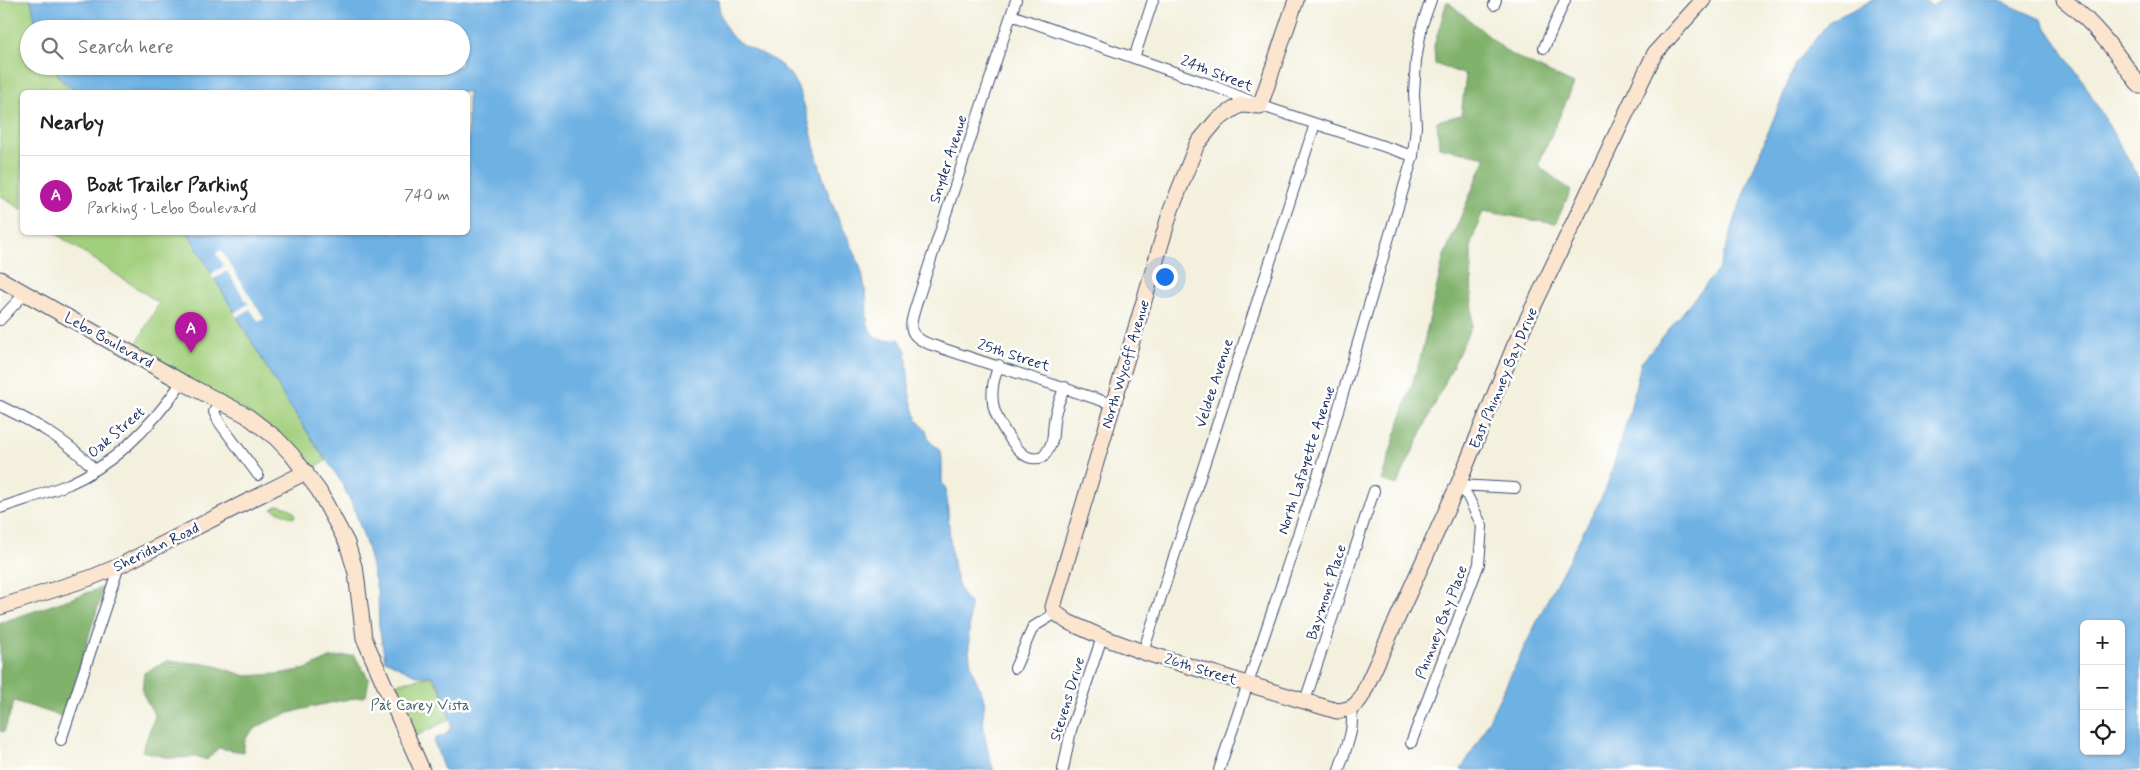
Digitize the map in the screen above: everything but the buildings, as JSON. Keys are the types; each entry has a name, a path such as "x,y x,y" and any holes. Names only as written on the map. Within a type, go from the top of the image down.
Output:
{"street":[{"name":"Snyder Avenue","path":"911,329 916,302 1016,0"},
{"path":"1134,58 1153,0"},
{"path":"1260,106 1296,0"},
{"name":"North Lafayette Avenue","path":"1219,770 1326,451 1414,156 1416,60 1422,25 1431,0"},
{"path":"1544,48 1565,0"},
{"name":"East Phinney Bay Drive","path":"1350,709 1356,706 1362,696 1458,485 1522,331 1655,53 1703,0"},
{"path":"2064,0 2084,14 2114,50 2140,86"},
{"name":"24th Street","path":"1011,15 1211,85 1260,106 1414,156"},
{"name":"North Wycoff Avenue","path":"1056,613 1053,607 1112,404 1171,210 1197,144 1217,120 1240,105 1260,106"},
{"name":"Veldee Avenue","path":"1143,652 1315,124"},
{"name":"Lebo Boulevard","path":"0,279 246,416 276,438 306,472 332,513 347,543 356,574 364,638 422,770"},
{"path":"0,320 25,293"},
{"name":"25th Street","path":"911,329 913,335 923,341 1112,404"},
{"path":"999,365 992,391 995,414 1026,456 1035,459 1043,457 1052,443 1055,416 1065,388"},
{"name":"Oak Street","path":"0,508 69,484 95,470 119,453 146,428 182,382"},
{"path":"218,400 214,412 219,422 258,475"},
{"path":"0,406 40,426 68,445 95,470"},
{"name":"Sheridan Road","path":"0,608 90,578 118,566 306,472"},
{"path":"1458,485 1516,488"},
{"name":"Phinney Bay Place","path":"1411,743 1479,564 1482,526 1467,495 1458,485"},
{"name":"Baymont Place","path":"1305,701 1374,491"},
{"path":"61,740 118,566"},
{"path":"1015,668 1033,627 1056,613"},
{"name":"26th Street","path":"1056,613 1068,622 1143,652 1337,711 1350,709"},
{"name":"Stevens Drive","path":"1062,770 1071,730 1102,637"},
{"path":"1339,770 1352,726 1353,715 1350,709"}],"green space":[{"path":"0,0 31,0 35,20 20,20 20,75 58,75 61,80 75,90 20,90 20,209 0,195"},
{"path":"1447,1 1510,54 1574,84 1538,165 1571,191 1555,224 1483,211 1471,244 1472,325 1397,485 1381,480 1420,359 1444,256 1486,157 1439,147 1437,121 1461,115 1466,75 1435,64 1434,46"},
{"path":"58,235 189,235 286,400 326,461 306,472 284,446 132,352 159,303"},
{"path":"279,505 291,509 295,514 294,518 272,509"},
{"path":"104,587 64,717 14,701 4,732 0,731 0,623"},
{"path":"354,655 369,679 366,696 302,709 269,721 256,728 247,737 243,752 218,748 207,760 198,757 169,758 142,751 155,716 142,692 144,673 167,661 210,664 246,676 277,674 306,669 330,658"},
{"name":"Pat Carey Vista","path":"432,676 442,692 450,719 408,740 385,686"}],"water":[{"path":"31,0 718,0 722,18 728,31 736,40 777,62 794,80 806,111 818,162 829,194 861,270 866,293 867,317 871,332 879,339 899,339 906,351 910,397 917,420 926,430 930,442 939,449 942,458 942,482 946,490 951,551 958,582 963,595 970,603 970,657 972,670 984,701 985,737 994,770 444,770 434,742 436,738 445,735 451,727 448,707 443,693 432,676 418,676 385,660 379,626 378,594 368,550 354,508 340,480 286,400 189,235 470,235 470,90 75,90 61,80 58,75 470,75 470,20 35,20"},
{"path":"1873,0 1923,0 1932,6 1941,0 1998,0 2041,19 2084,83 2140,179 2140,770 1461,770 1481,736 1550,595 1606,489 1629,415 1641,363 1719,269 1743,195 1796,63 1830,21"}],"pier":[{"path":"221,250 264,319 259,322 250,309 237,317 234,313 248,304 227,271 214,279 211,274 224,266 216,253"}],"place":[{"name":"Boat Trailer Parking","path":"191,353"}]}
